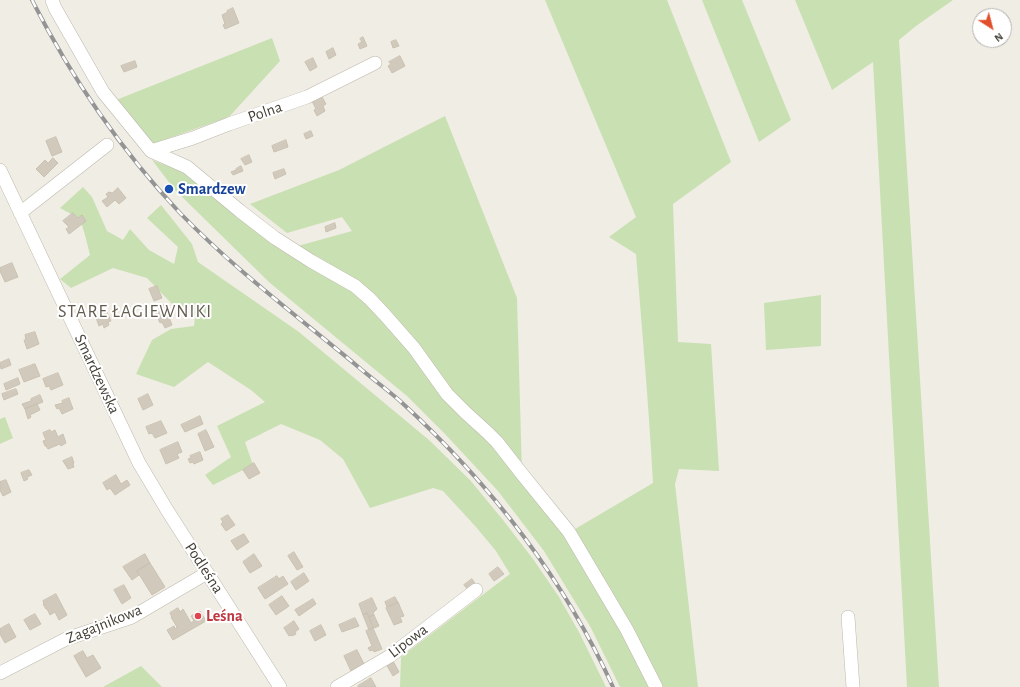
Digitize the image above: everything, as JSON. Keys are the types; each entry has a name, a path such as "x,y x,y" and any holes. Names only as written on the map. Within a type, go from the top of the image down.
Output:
{"street":[{"path":"52,0 102,92 123,125 151,151 187,167 275,238 311,261 355,286 370,299 414,348 447,394 497,442 569,532 627,630 656,687"},
{"name":"Polna","path":"151,151 193,138 307,97 375,63"},
{"path":"20,213 107,145"},
{"name":"Smardzewska","path":"0,170 138,462 167,510"},
{"name":"Podleśna","path":"167,510 280,687"},
{"name":"Zagajnikowa","path":"0,673 66,639 132,617 207,573"},
{"name":"Lipowa","path":"337,687 390,656 476,590"},
{"path":"848,618 853,687"}],"green space":[{"path":"545,0 667,0 731,162 673,204 678,342 711,344 719,471 679,469 675,484 698,687 620,687 591,628 544,551 498,491 407,396 270,283 175,190 152,160 186,173 287,249 352,231 342,217 287,233 250,204 339,170 445,116 517,298 522,474 570,532 653,483 636,254 609,237 636,217"},
{"path":"702,0 742,0 791,120 759,142"},
{"path":"795,0 953,0 899,40 939,687 907,687 873,62 832,90"},
{"path":"272,38 280,61 229,117 155,143 145,139 116,100"},
{"path":"83,187 92,197 107,231 123,240 130,229 149,250 174,264 178,247 147,218 161,205 192,244 198,262 299,332 429,440 470,480 533,559 559,597 580,634 606,687 400,687 401,657 510,574 496,551 443,491 433,488 370,508 343,459 320,440 281,424 245,442 253,465 213,485 205,475 231,457 217,426 265,402 251,390 208,362 174,387 136,374 152,340 171,329 194,326 195,316 174,306 147,278 113,268 71,288 60,279 90,255 80,219 60,208"},
{"path":"821,295 821,346 766,350 764,303"},
{"path":"5,417 13,438 0,444 0,419"},
{"path":"141,666 162,687 103,687"}],"building":[{"path":"233,8 239,23 225,29 222,15"},
{"path":"363,37 367,46 360,49 358,44 362,42 360,39"},
{"path":"396,40 399,46 393,48 391,42"},
{"path":"333,48 336,55 329,59 326,52"},
{"path":"400,56 405,66 392,73 388,66 391,64 389,62"},
{"path":"313,58 317,67 310,71 305,62"},
{"path":"135,61 137,67 124,72 121,66"},
{"path":"321,95 326,104 323,106 325,111 317,116 314,110 316,109 311,99"},
{"path":"311,131 313,136 306,139 304,134"},
{"path":"56,137 62,152 52,156 46,141"},
{"path":"286,140 288,147 274,152 272,146"},
{"path":"249,155 252,162 245,165 241,159"},
{"path":"53,158 58,163 44,177 36,169 45,160 48,163"},
{"path":"241,166 243,171 233,175 231,172"},
{"path":"284,169 286,174 275,179 273,173"},
{"path":"118,188 126,198 119,204 115,200 107,207 102,201 108,197 106,194 109,192 112,193"},
{"path":"73,213 78,218 82,215 86,221 69,234 66,229 69,227 63,221"},
{"path":"335,223 336,228 326,232 325,227"},
{"path":"12,263 18,277 5,282 0,268"},
{"path":"157,286 162,298 154,301 149,289"},
{"path":"164,305 172,325 165,328 162,322 160,323 154,309"},
{"path":"106,310 111,321 108,322 109,325 104,328 103,324 99,326 95,315"},
{"path":"35,332 39,344 27,349 24,340 26,340 25,335"},
{"path":"9,359 11,365 1,369 0,363"},
{"path":"35,364 40,376 24,382 19,370"},
{"path":"58,373 63,385 51,390 49,386 46,387 43,379"},
{"path":"18,378 20,384 6,390 4,384"},
{"path":"16,389 18,394 4,400 2,394"},
{"path":"148,394 153,405 143,410 138,399"},
{"path":"40,395 43,402 25,409 22,404 31,401 31,399"},
{"path":"69,398 73,409 62,414 59,408 57,409 55,405 63,403 62,401"},
{"path":"37,404 40,410 30,415 31,417 28,419 25,409"},
{"path":"200,416 203,424 185,432 181,425"},
{"path":"161,421 167,433 155,438 152,433 149,434 146,427"},
{"path":"50,430 51,432 55,430 58,437 63,434 66,443 61,446 60,444 48,449 43,441 46,440 43,433"},
{"path":"206,430 214,447 205,451 198,434"},
{"path":"178,442 182,452 177,454 179,458 166,464 160,450"},
{"path":"200,452 203,460 194,464 193,462 190,463 188,459 191,458 190,456"},
{"path":"72,457 74,467 68,469 63,461"},
{"path":"254,463 260,473 249,479 243,470"},
{"path":"29,470 32,475 27,477 28,479 24,481 21,473"},
{"path":"116,475 121,484 127,480 130,485 115,495 110,488 107,490 103,483"},
{"path":"6,480 11,492 3,496 0,490 0,482"},
{"path":"228,515 235,525 226,531 221,524 223,522 221,519"},
{"path":"244,534 249,542 237,550 231,541"},
{"path":"294,552 303,567 297,570 288,556"},
{"path":"145,554 150,563 137,571 139,575 132,580 123,567"},
{"path":"254,554 262,566 250,573 243,562"},
{"path":"150,563 165,587 152,595 137,571"},
{"path":"498,567 504,574 494,581 489,574"},
{"path":"304,573 309,581 296,590 291,582"},
{"path":"277,576 279,579 283,576 288,584 265,599 258,588"},
{"path":"472,579 477,586 470,592 464,585"},
{"path":"124,585 131,598 122,604 114,590"},
{"path":"56,594 67,615 59,620 55,612 50,615 43,604 43,601"},
{"path":"282,596 289,606 276,615 269,605"},
{"path":"395,597 398,603 387,607 385,602"},
{"path":"372,598 377,609 373,613 374,615 369,617 367,613 363,615 359,604"},
{"path":"313,599 316,604 299,616 295,610"},
{"path":"398,602 404,616 400,617 402,622 394,625 386,608"},
{"path":"178,608 180,612 183,609 191,623 194,621 191,616 200,611 206,621 173,640 167,630 174,626 175,629 177,627 170,613"},
{"path":"367,613 373,628 369,630 363,615"},
{"path":"35,614 41,624 30,630 24,620"},
{"path":"374,615 379,626 374,628 369,617"},
{"path":"355,618 359,626 342,632 339,625"},
{"path":"294,621 299,629 295,632 296,634 289,636 284,628"},
{"path":"9,624 16,637 5,643 0,634 0,629"},
{"path":"321,625 326,635 315,641 310,631"},
{"path":"373,628 382,649 374,652 373,650 370,651 368,648 372,646 366,631"},
{"path":"357,650 364,664 351,671 344,656"},
{"path":"83,651 87,658 93,655 101,668 86,677 74,656"},
{"path":"393,661 399,672 393,676 386,664"},
{"path":"371,678 376,687 358,687 358,686"}],"railway":[{"path":"32,0 63,57 98,112 137,164 180,213 244,273 399,400 432,431 493,497 547,569 593,646 613,687"}],"place":[{"name":"Smardzew","path":"169,189"},
{"name":"Leśna","path":"198,616"}],"district":[{"name":"STARE ŁAGIEWNIKI","path":"135,312"}]}
